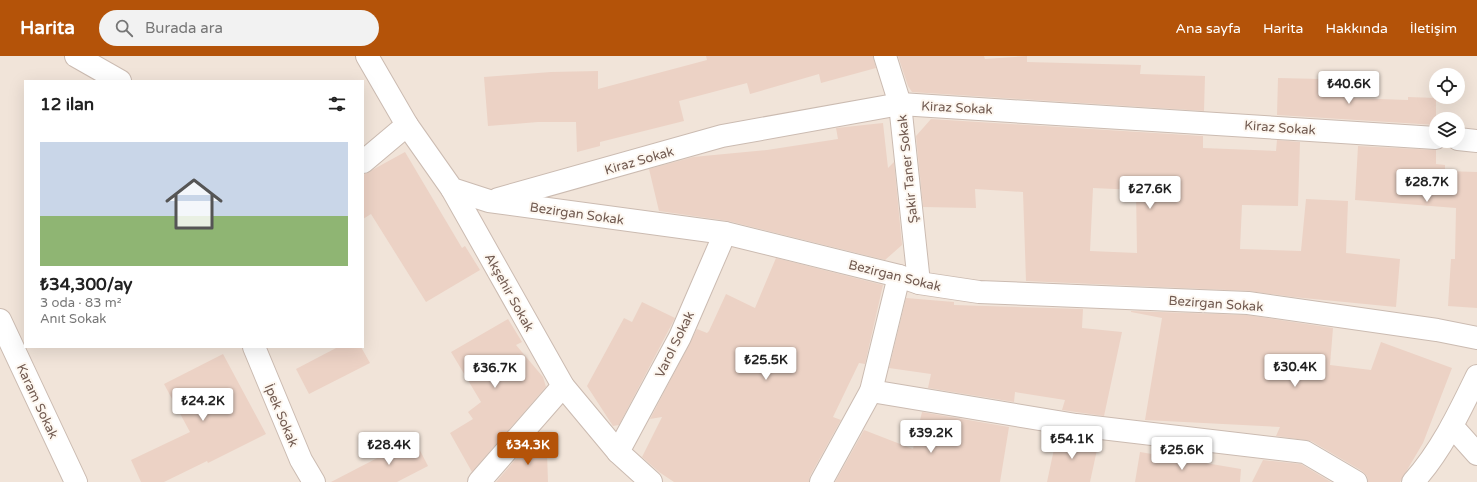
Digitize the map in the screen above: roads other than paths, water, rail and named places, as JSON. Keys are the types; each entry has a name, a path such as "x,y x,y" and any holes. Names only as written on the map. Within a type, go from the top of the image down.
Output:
{"street":[{"path":"76,56 118,80"},
{"path":"366,56 407,125 452,189"},
{"name":"Şakir Taner Sokak","path":"885,56 900,104 919,283"},
{"name":"Kiraz Sokak","path":"489,201 722,136 900,104 1429,138"},
{"path":"364,161 407,125"},
{"path":"1465,140 1477,141"},
{"name":"Bezirgan Sokak","path":"452,189 489,201 725,233 898,276 919,283 979,292 1248,303 1437,330 1477,338"},
{"name":"Akşehir Sokak","path":"452,189 563,386 618,452 651,482"},
{"name":"Varol Sokak","path":"618,452 680,337 725,233"},
{"path":"821,482 871,391 898,276"},
{"name":"Karam Sokak","path":"0,320 76,482"},
{"name":"İpek Sokak","path":"254,348 301,460 314,482"},
{"path":"1413,482 1426,468 1452,426 1477,376"},
{"path":"479,482 563,386"},
{"path":"871,391 1076,425 1305,452 1356,482"},
{"path":"1452,426 1477,454"}]}
